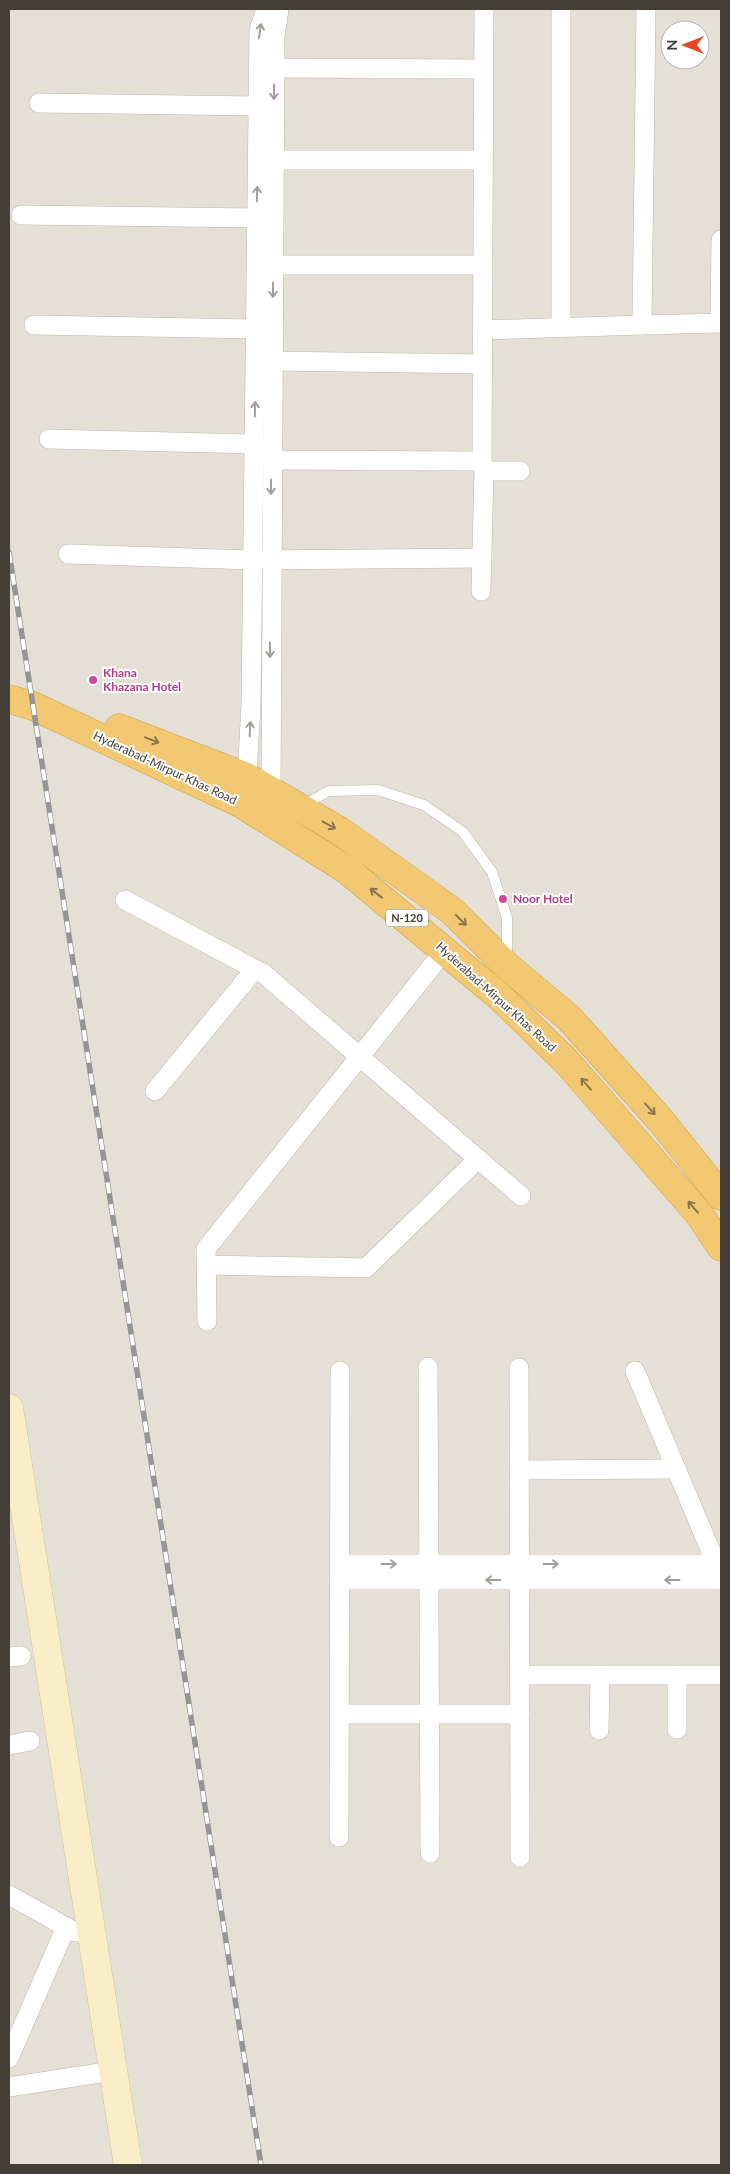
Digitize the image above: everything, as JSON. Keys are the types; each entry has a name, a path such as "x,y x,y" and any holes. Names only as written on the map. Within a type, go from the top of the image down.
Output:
{"highway":[{"name":"Hyderabad-Mirpur Khas Road","path":"9,684 247,777 340,831 452,911 507,966 569,1018 662,1122 721,1196"},
{"name":"Hyderabad-Mirpur Khas Road","path":"9,699 33,706 240,803 347,870 446,950 500,997 566,1061 699,1214 721,1246"}],"street":[{"path":"247,777 262,560 272,460 273,265 266,160 258,106 259,30 266,9"},
{"path":"271,791 262,560 254,444 257,218 266,160 275,68 275,36 280,9"},
{"path":"481,591 484,9"},
{"path":"561,9 561,328"},
{"path":"642,326 646,9"},
{"path":"275,68 484,69"},
{"path":"40,103 258,106"},
{"path":"266,160 482,160"},
{"path":"20,215 257,218"},
{"path":"482,330 720,323 721,240"},
{"path":"273,265 482,265"},
{"path":"34,325 256,330"},
{"path":"272,361 482,364"},
{"path":"49,439 254,444 272,460 483,466 520,471"},
{"path":"68,554 262,560 482,558"},
{"path":"125,900 264,974 521,1196"},
{"path":"207,1321 206,1249 446,950"},
{"path":"155,1091 255,968"},
{"path":"207,1265 366,1268 478,1159"},
{"path":"428,1367 430,1853"},
{"path":"520,1368 520,1857"},
{"path":"339,1838 340,1370"},
{"path":"340,1572 720,1571 635,1371"},
{"path":"9,1408 91,1941 128,2165"},
{"path":"520,1470 676,1469"},
{"path":"520,1675 721,1675"},
{"path":"599,1730 600,1675"},
{"path":"677,1675 677,1729"},
{"path":"339,1714 520,1714"},
{"path":"9,1745 30,1741"},
{"path":"9,1895 91,1941"},
{"path":"9,2058 13,2037 66,1927"},
{"path":"9,2088 113,2071"}],"lane":[{"path":"299,808 330,791 378,790 424,805 463,832 492,872 498,890 507,918 507,966"}],"shaded area":[{"path":"9,9 721,9 721,2165 9,2165"}],"railway":[{"path":"9,552 261,2165"}],"place":[{"name":"Khana Khazana Hotel","path":"93,680"},
{"name":"Noor Hotel","path":"503,899"}]}
